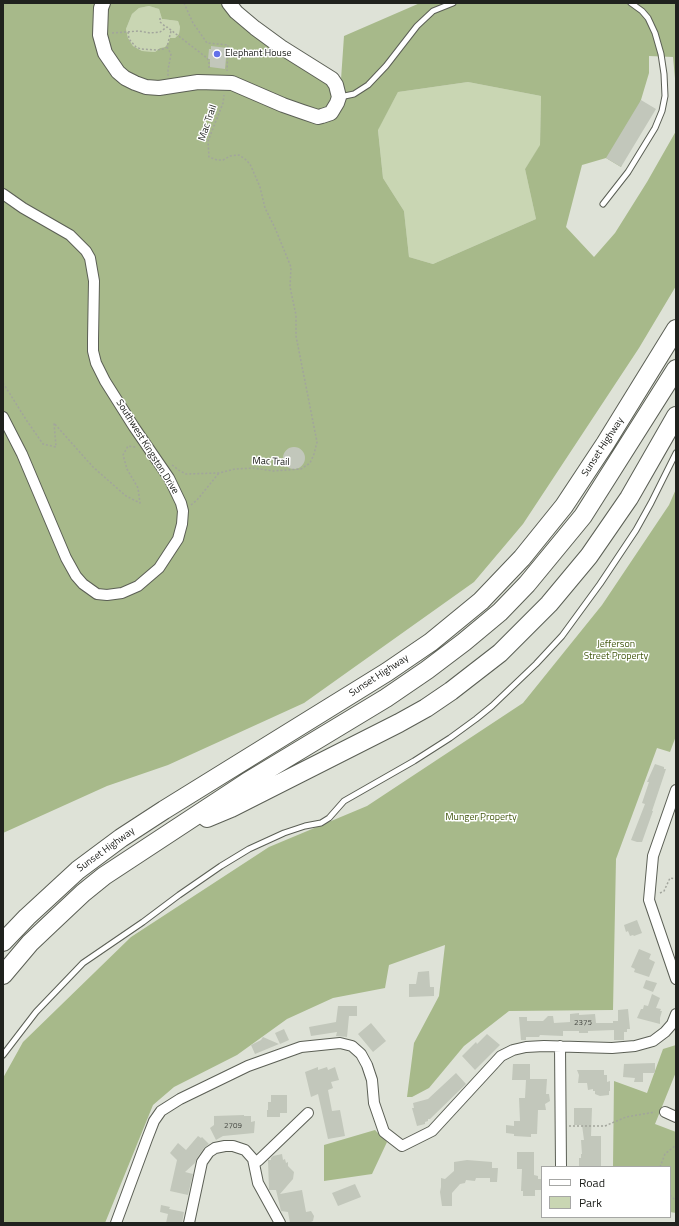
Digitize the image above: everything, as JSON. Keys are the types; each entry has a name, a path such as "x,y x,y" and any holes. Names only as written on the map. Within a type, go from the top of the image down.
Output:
{"highway":[{"name":"Sunset Highway","path":"3,942 27,917 78,870 121,838 387,672 431,642 480,601 522,558 564,506 605,444 676,329"},
{"name":"Sunset Highway","path":"3,975 35,938 104,876 254,778 386,698 427,670 500,612 527,584 583,516 676,369"},
{"path":"194,817 209,818 231,808 399,723 426,708 500,652 549,604 589,556 629,498 676,416"}],"street":[{"path":"103,3 101,8 100,35 105,53 118,72 125,78 146,87 159,88 198,82 232,83 283,105 318,117 330,113 339,97 336,85 332,79 255,28 236,12 229,3"},
{"name":"Southwest Kingston Drive","path":"3,194 23,208 70,235 86,251 90,258 94,281 92,339 96,363 105,381 174,487 179,496 183,511 182,524 178,539 159,568 131,590 113,595 97,594 83,584 70,567 22,454 3,417"},
{"path":"676,790 653,856 649,900 676,979"},
{"path":"116,1223 154,1121 161,1111 180,1099 248,1066 301,1047 340,1043 352,1046 361,1054 372,1080 374,1103 384,1132 402,1146 432,1131 501,1056 513,1050 526,1047 560,1046 612,1048 635,1046 653,1041 665,1032 672,1024 676,1014"},
{"path":"560,1046 561,1166"},
{"path":"661,1112 676,1117"},
{"path":"255,1163 308,1113"},
{"path":"189,1223 200,1169 209,1152 220,1146 233,1146 245,1150 250,1155 255,1163 258,1183 280,1223"}],"lane":[{"path":"339,97 354,94 368,85 386,66 417,26 433,11 453,3"},
{"path":"603,204 628,172 655,128 662,110 665,96 661,54 655,33 648,18 642,11 631,3"},
{"path":"3,1056 36,1012 83,963 221,866 249,849 284,833 305,826 321,823 329,818 344,801 426,754 487,710 536,664 562,636 600,584 636,530 676,453"}],"path":[{"path":"184,3 193,23 207,43 228,45 227,73"},
{"path":"160,18 160,22 207,58 209,61 209,71"},
{"path":"100,35 140,31 150,33 160,32 167,27"},
{"path":"170,86 168,70 171,54 167,47 172,30"},
{"path":"128,32 131,43 141,49 157,50 167,47"},
{"name":"Mac Trail","path":"172,464 186,474 219,473 235,469 254,468 273,471 301,469 310,463 317,442 296,336 296,315 290,287 291,267 265,208 260,187 250,164 239,155 230,156 223,160 217,160 209,157 208,141 223,103 224,91"},
{"path":"3,382 43,444 56,447 54,423 93,467 126,496 140,503 138,488 127,469 123,455 128,446 148,448"},
{"path":"183,511 195,502 219,473"},
{"path":"649,900 664,891 670,878 676,878"},
{"path":"572,1126 605,1126 626,1117 661,1112"},
{"path":"660,1166 665,1154 676,1145"}],"green space":[{"path":"3,3 221,3 224,7 340,94 344,36 420,3 676,3 676,89 673,57 649,56 649,73 621,167 606,158 582,165 566,227 594,257 615,233 647,182 676,131 676,286 639,348 523,524 474,582 304,703 168,765 107,786 3,833","holes":["149,6 159,9 162,19 178,21 180,27 179,34 175,38 170,38 165,47 160,48 155,52 142,51 133,46 128,38 126,29 132,14 139,8","468,82 541,96 540,145 525,169 536,219 433,264 409,257 404,211 383,178 378,130 398,92"]},
{"path":"149,6 159,9 162,19 178,21 180,27 179,34 175,38 165,47 160,48 155,52 142,51 133,46 128,38 126,29 132,14 139,8"},
{"path":"468,82 541,96 540,146 525,169 536,219 433,264 409,257 404,211 383,178 378,129 398,92"},
{"path":"676,489 676,736 670,752 657,748 616,859 613,1010 509,1011 464,1046 429,1088 412,1097 407,1097 414,1043 439,996 445,945 389,965 385,988 333,998 287,1019 237,1055 174,1087 153,1105 105,1223 3,1223 3,1078 23,1042 131,937 269,847 367,806 523,703 602,605 669,505"},
{"path":"676,1045 676,1072 655,1124 676,1132 676,1213 671,1212 671,1166 613,1166 614,1081 647,1093 663,1049"},
{"path":"375,1130 387,1142 372,1174 324,1181 324,1145"}],"building":[{"name":"Elephant House","path":"211,46 227,48 225,69 210,67 210,59 208,59 209,49 211,49"},
{"path":"641,100 656,109 621,167 606,158"},
{"path":"294,447 302,450 305,458 302,466 294,469 286,466 283,458 286,450"},
{"path":"655,764 666,769 642,842 637,842 631,840 645,804 642,803 649,782 647,782"},
{"path":"637,920 642,933 630,936 628,931 626,932 624,925"},
{"path":"639,949 651,954 649,959 655,962 649,977 634,972 635,969 631,967"},
{"path":"429,971 430,987 434,987 434,996 409,997 409,984 416,984 418,972"},
{"path":"646,980 657,983 653,992 643,988"},
{"path":"652,994 660,998 656,1008 661,1009 660,1011 662,1011 660,1024 637,1018 644,1005 648,1006"},
{"path":"338,1006 357,1006 357,1016 349,1016 347,1037 336,1036 337,1032 311,1036 309,1027 336,1022"},
{"path":"628,1009 630,1029 627,1029 627,1032 624,1032 624,1040 614,1040 614,1030 588,1031 588,1033 579,1033 579,1031 563,1031 563,1036 540,1035 539,1037 526,1037 526,1040 521,1040 519,1017 527,1017 527,1021 543,1021 548,1016 553,1016 554,1023 570,1022 570,1014 595,1014 596,1023 613,1023 613,1021 618,1021 618,1010"},
{"path":"371,1023 386,1041 373,1052 358,1034"},
{"path":"284,1029 289,1040 280,1044 275,1033"},
{"path":"487,1034 500,1045 475,1070 462,1056 476,1042 477,1044"},
{"path":"263,1037 279,1044 255,1054 251,1045 261,1040"},
{"path":"655,1063 655,1073 643,1073 643,1082 634,1082 635,1078 623,1077 624,1064"},
{"path":"513,1064 530,1064 530,1079 547,1079 546,1094 549,1094 550,1101 545,1104 546,1110 538,1110 537,1134 531,1134 531,1137 514,1136 514,1134 506,1133 506,1125 514,1126 514,1121 520,1121 519,1098 525,1098 526,1080 512,1080"},
{"path":"318,1067 318,1070 327,1067 328,1070 335,1067 339,1080 331,1082 333,1088 328,1090 332,1111 340,1110 345,1136 328,1139 318,1094 311,1097 305,1072"},
{"path":"577,1070 604,1070 604,1075 607,1075 607,1082 610,1081 609,1095 600,1096 595,1094 593,1089 588,1090 587,1083 578,1083 579,1075"},
{"path":"456,1073 466,1084 430,1119 428,1119 425,1124 417,1126 412,1108 414,1108 413,1103 428,1099"},
{"path":"271,1095 287,1095 287,1113 280,1113 280,1117 267,1117 268,1102 271,1102"},
{"path":"574,1108 592,1108 591,1136 601,1136 601,1166 579,1166 579,1158 581,1158 582,1154 581,1140 584,1140 582,1125 574,1125"},
{"path":"214,1116 251,1116 251,1122 255,1121 254,1133 223,1136 216,1140 210,1128 214,1125"},
{"path":"198,1136 201,1138 202,1137 209,1144 204,1148 195,1163 185,1172 193,1174 188,1195 170,1191 177,1160 170,1153 178,1143 186,1150"},
{"path":"517,1152 534,1152 534,1175 538,1176 538,1179 541,1179 541,1190 535,1190 535,1196 523,1196 523,1191 521,1191 522,1169 517,1169"},
{"path":"282,1154 283,1160 285,1159 286,1163 288,1162 288,1166 294,1172 293,1179 280,1194 302,1190 306,1212 311,1211 314,1216 311,1223 290,1223 288,1212 281,1211 276,1190 269,1190 268,1160 271,1160 273,1156"},
{"path":"467,1160 492,1162 492,1168 498,1168 497,1182 490,1182 490,1178 476,1178 475,1181 466,1180 465,1183 460,1184 452,1193 452,1206 442,1206 440,1192 441,1178 445,1179 454,1171 454,1162"},
{"path":"355,1184 361,1197 338,1206 332,1193"},
{"path":"161,1205 170,1207 169,1209 184,1212 182,1223 166,1223 168,1214 160,1212"}],"place":[{"name":"Elephant House","path":"217,54"}],"park label":[{"name":"Jefferson Street Property","path":"616,650"},
{"name":"Munger Property","path":"481,818"}]}
